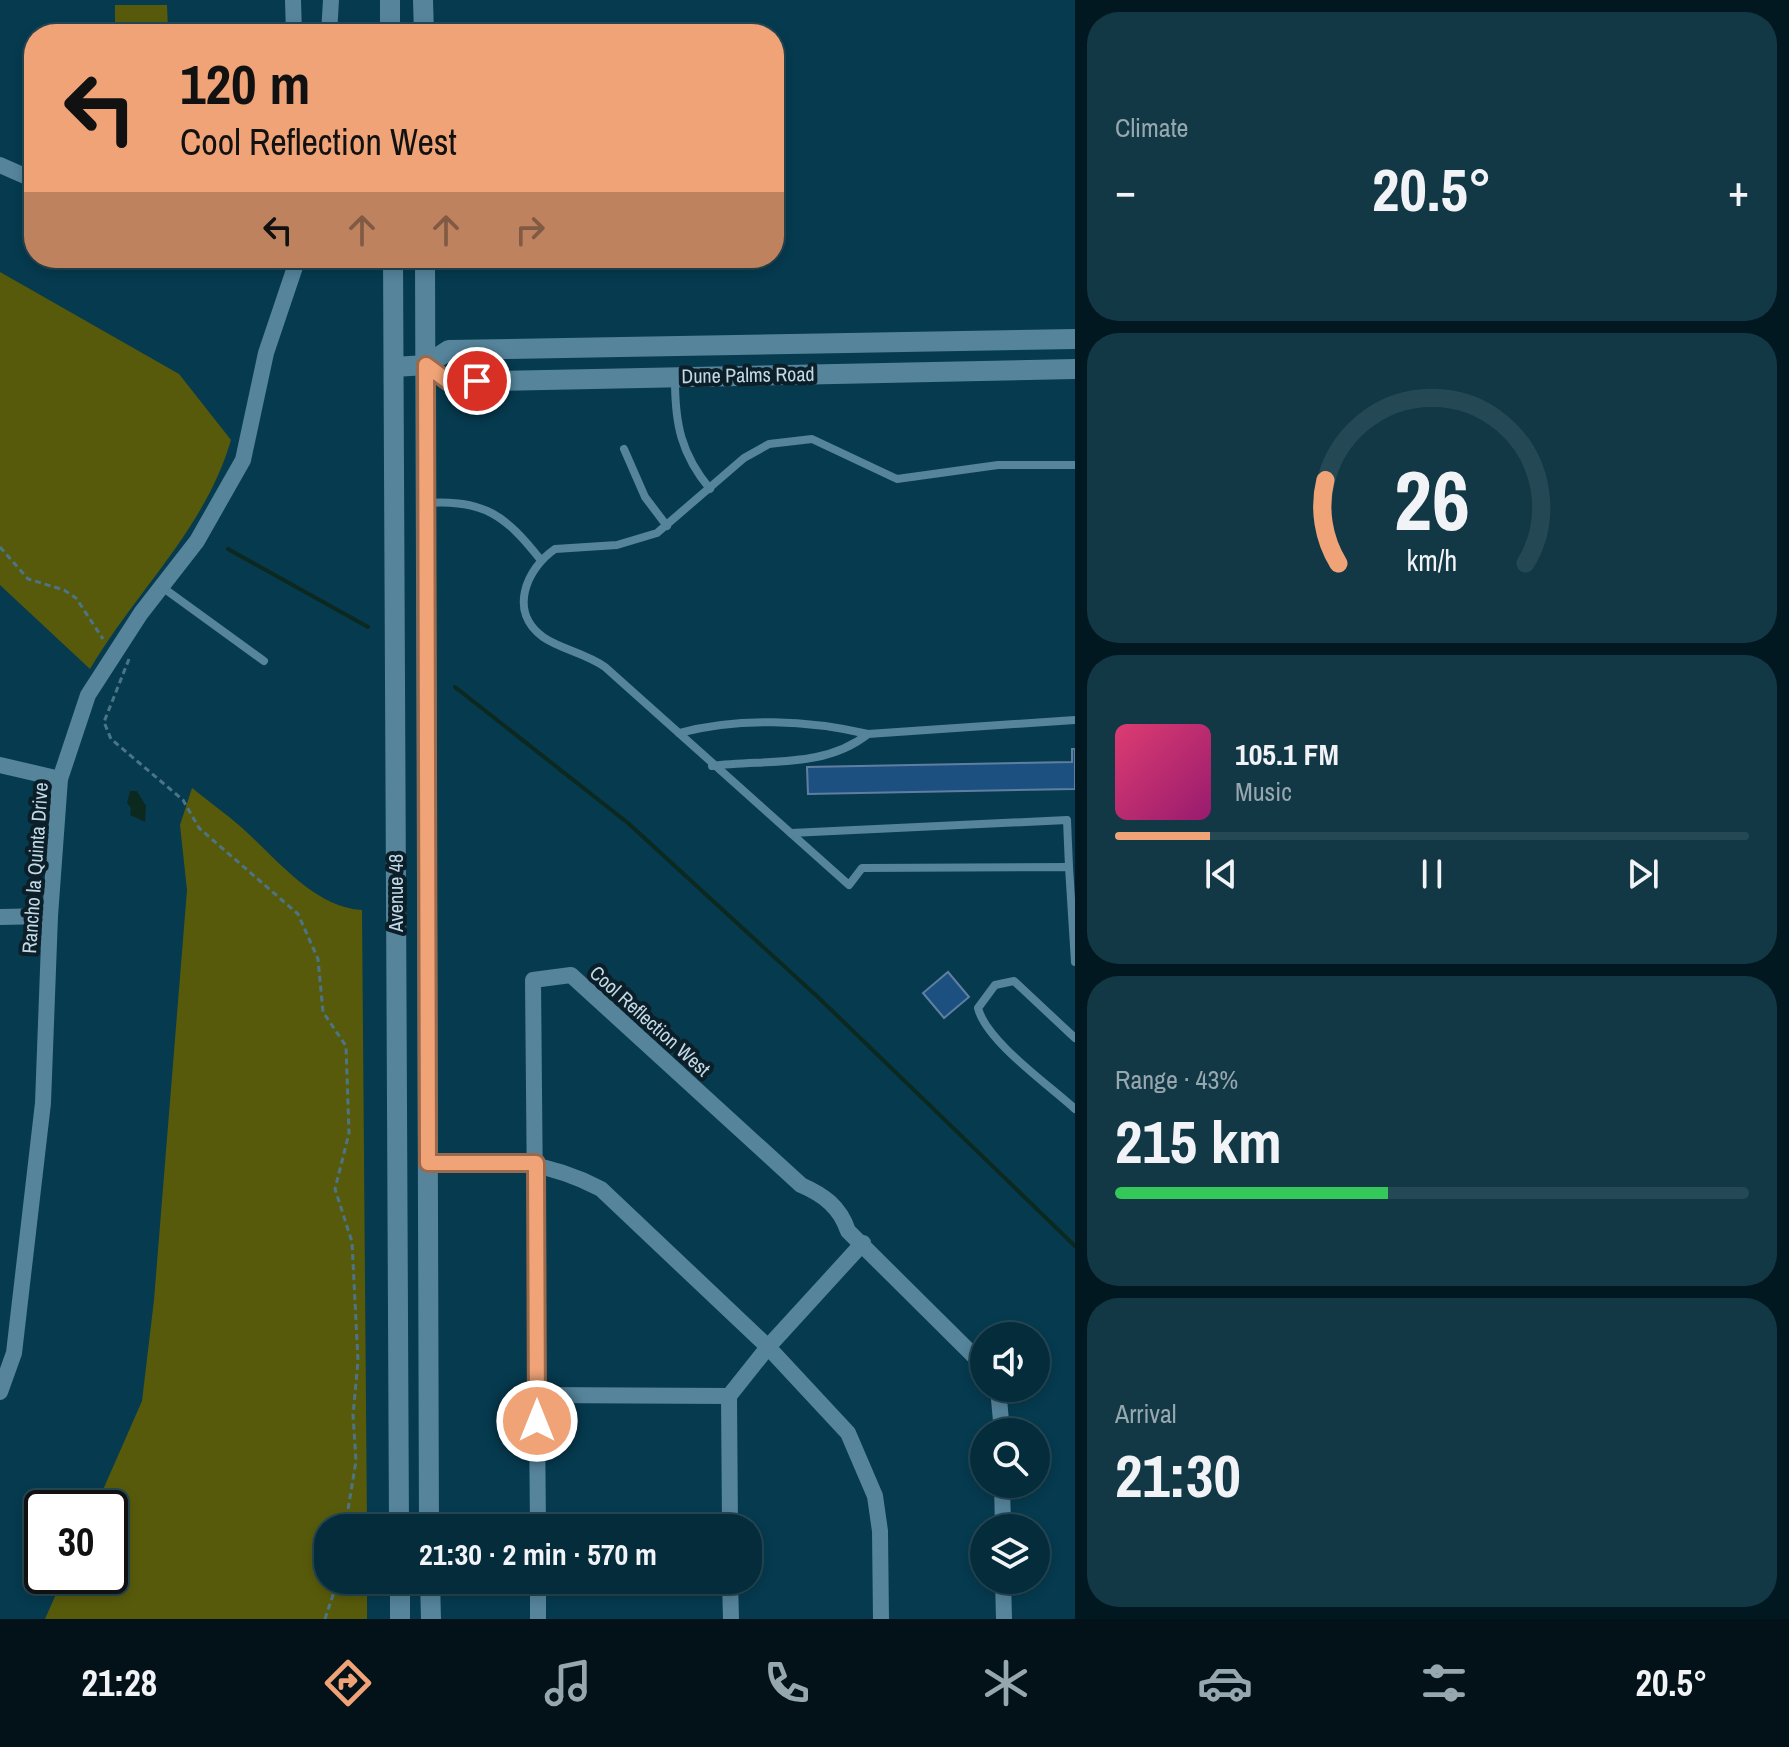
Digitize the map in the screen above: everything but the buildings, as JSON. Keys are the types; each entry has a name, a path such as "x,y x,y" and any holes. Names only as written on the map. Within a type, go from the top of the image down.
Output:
{"main road":[{"path":"390,0 390,24"},
{"path":"423,0 424,24"},
{"name":"Avenue 48","path":"393,268 399,1514"},
{"name":"Avenue 48","path":"425,268 429,1514"},
{"name":"Dune Palms Road","path":"394,367 426,365 449,350 1075,339"},
{"path":"821,374 891,359 899,353 901,342"},
{"path":"675,377 686,361 759,346"},
{"name":"Dune Palms Road","path":"426,365 449,382 1075,369"},
{"path":"397,1164 428,1163"},
{"path":"398,1360 411,1407 414,1514"},
{"path":"400,1594 400,1619"},
{"path":"430,1594 431,1619"}],"street":[{"path":"293,0 294,24"},
{"path":"330,24 331,0"},
{"path":"0,165 24,176"},
{"name":"Rancho la Quinta Drive","path":"0,1392 14,1353 43,1103 50,916 60,779 88,695 161,587 197,541 243,460 266,353 295,268"},
{"path":"0,765 60,779"},
{"path":"0,917 50,916"},
{"name":"Cool Reflection West","path":"538,1514 533,980 571,975 801,1185 820,1194 842,1214 848,1231 970,1352"},
{"path":"428,1163 536,1163 567,1171 601,1189 768,1347 848,1433 867,1470 880,1531 881,1619"},
{"path":"730,1514 729,1396 768,1347 863,1243"},
{"path":"537,1395 729,1396"},
{"path":"538,1594 538,1619"},
{"path":"730,1594 731,1619"},
{"path":"1003,1594 1004,1619"}],"lane":[{"path":"675,377 676,430 691,466 710,489"},
{"path":"1069,867 862,868 849,885 712,766 605,667 584,653 542,637 526,618 524,590 529,574 540,559 555,549 617,545 657,533 744,458 769,444 812,439 897,479 998,465 1075,465"},
{"path":"624,449 645,497 667,526"},
{"path":"426,503 456,501 485,507 497,514 540,559"},
{"path":"161,587 264,661"},
{"path":"679,733 707,726 821,723 868,734 1075,720"},
{"path":"712,766 821,759 854,745 868,734"},
{"path":"791,833 1067,820 1075,962"},
{"path":"1075,1038 1014,981 995,985 978,1008 981,1020 1008,1049 1075,1109"}],"path":[{"path":"0,547 28,579 64,590 76,598 103,639"},
{"path":"126,656 129,664 104,722 111,739 170,787 183,800 199,828 298,914 318,959 323,1012 346,1046 349,1133 335,1189 352,1242 358,1361 353,1415 356,1461 347,1514"},
{"path":"325,1619 333,1594"}],"shaded area":[{"path":"115,5 167,5 168,24 115,24"},
{"path":"0,272 179,374 231,440 219,472 187,531 90,669 0,585"},
{"path":"192,788 312,891 344,907 362,910 367,1514 314,1514 314,1594 367,1594 367,1619 45,1619 56,1594 128,1594 128,1490 103,1490 142,1401 154,1300 187,890 180,825"},
{"path":"130,791 137,791 146,806 145,822 130,815 131,808 127,803"}],"waterway":[{"path":"228,549 368,627"},
{"path":"455,687 628,823 821,1000 1075,1246"}],"route":[{"path":"477,381 449,382 426,365 428,1163 536,1163 537,1421"}]}
